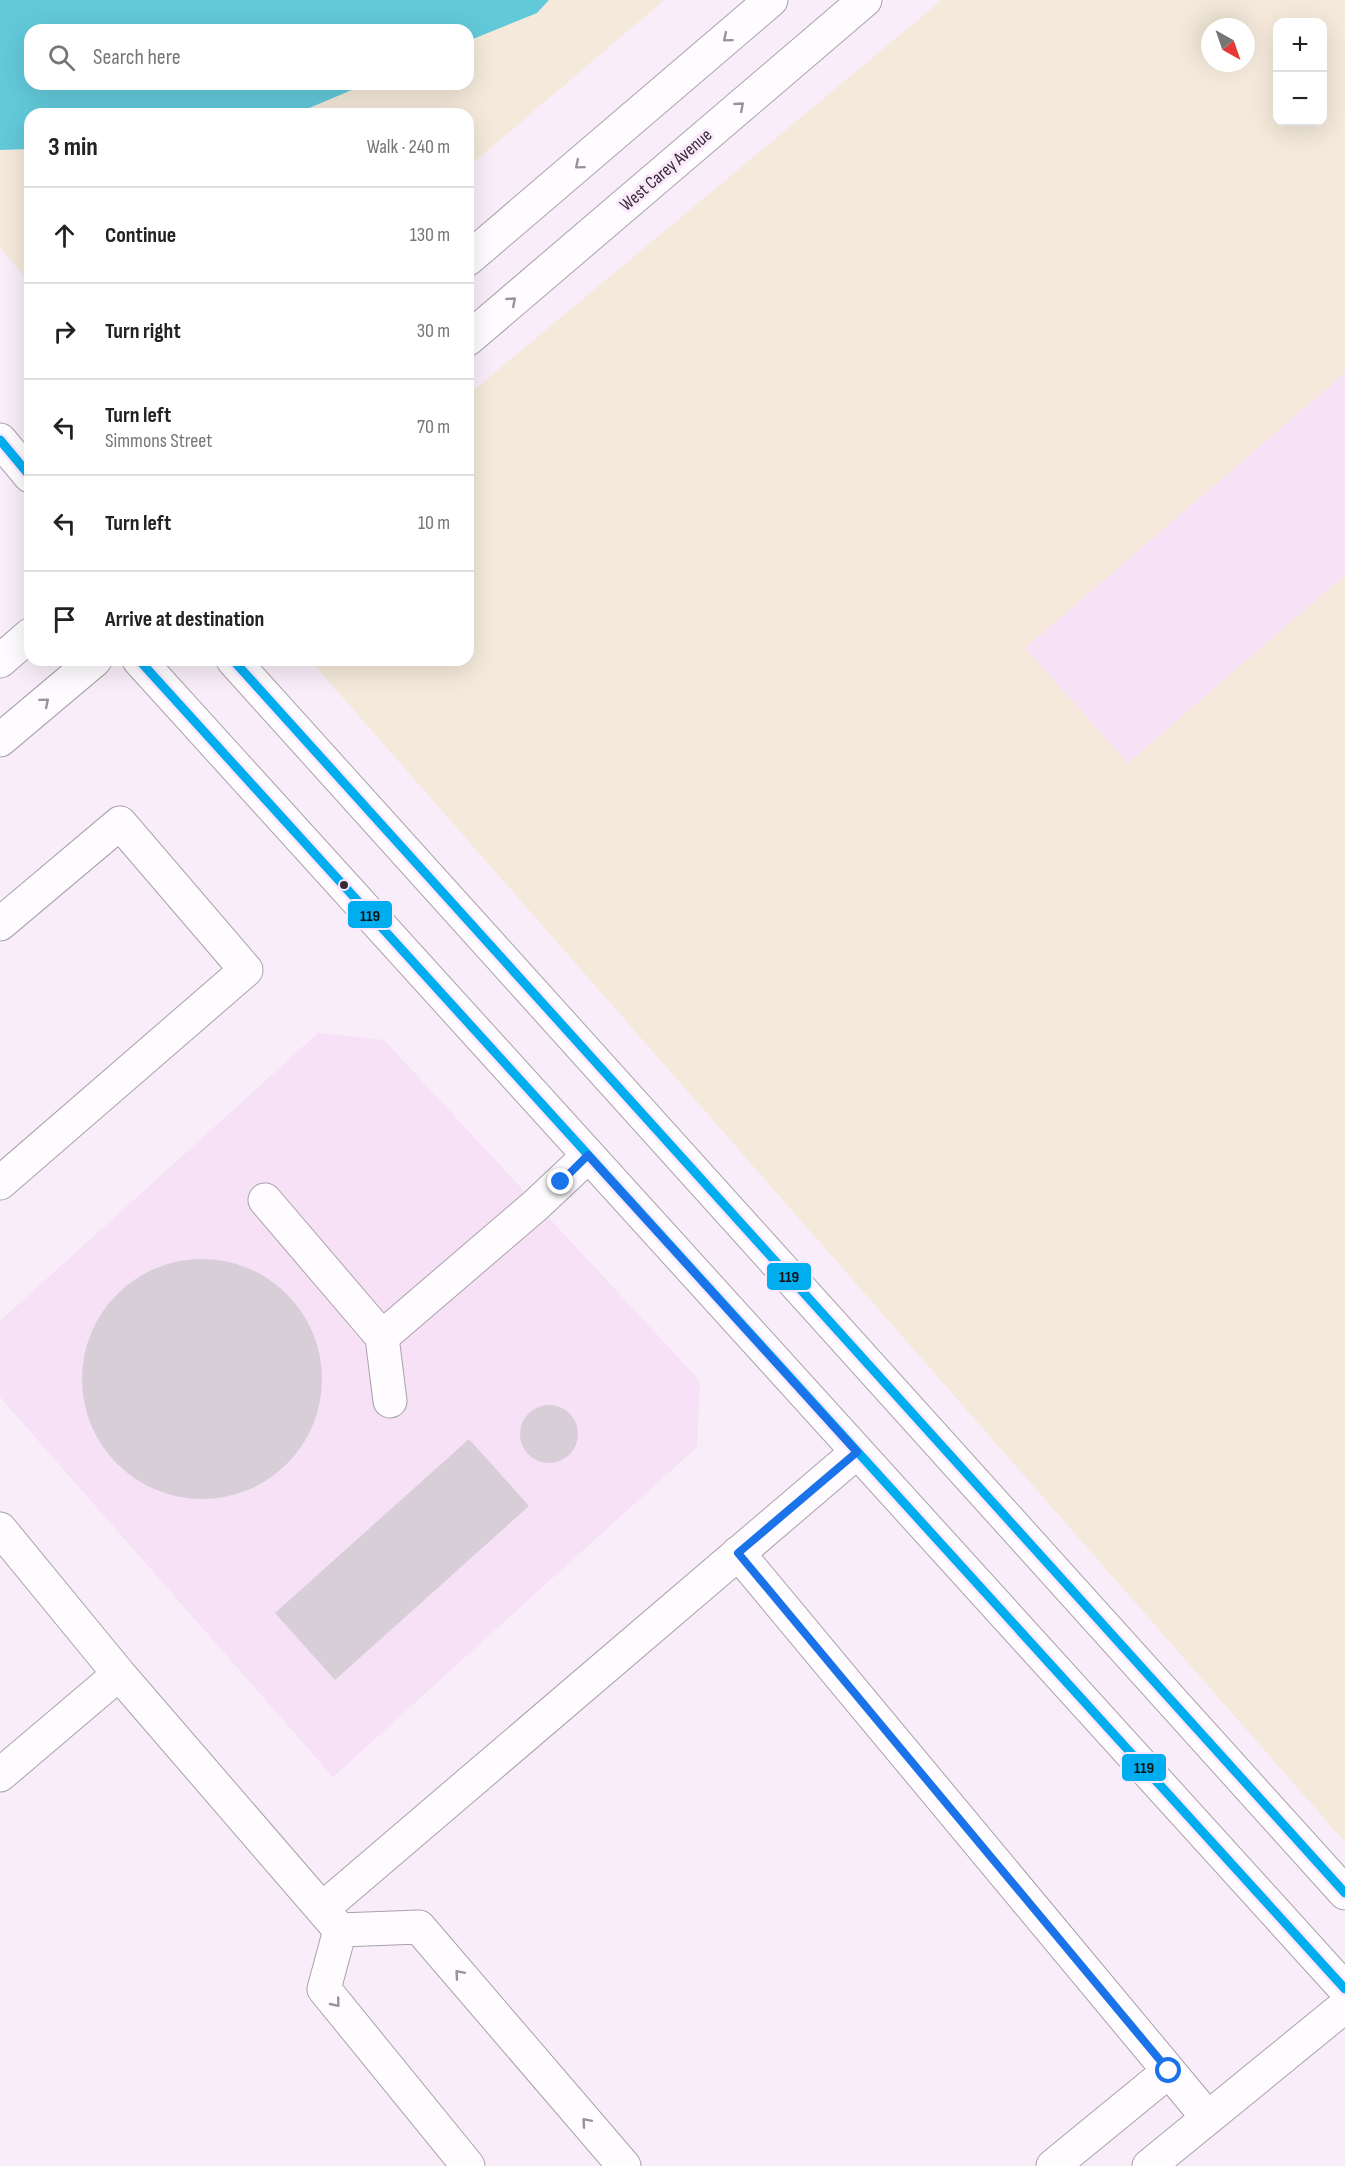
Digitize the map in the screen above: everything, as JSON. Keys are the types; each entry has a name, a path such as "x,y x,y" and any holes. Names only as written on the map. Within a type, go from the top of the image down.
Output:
{"main road":[{"path":"474,254 771,0"},
{"name":"West Carey Avenue","path":"474,334 865,0"},
{"path":"0,440 24,469"},
{"path":"0,661 24,641"},
{"path":"0,740 87,666"},
{"path":"144,666 1345,1989"},
{"path":"238,666 1345,1893"},
{"path":"0,924 120,823 246,970 0,1183"},
{"path":"382,1337 536,1205 588,1155"},
{"path":"265,1200 382,1337 390,1401"},
{"path":"468,2166 324,1989 331,1919 738,1553 857,1452"},
{"path":"0,1529 119,1674 331,1919 419,1927 624,2166"},
{"path":"738,1553 1208,2118"},
{"path":"0,1775 119,1674"},
{"path":"1149,2166 1345,2006"},
{"path":"1053,2166 1169,2071"}],"shaded area":[{"path":"1345,373 1345,1006 1024,648"},
{"path":"318,1033 384,1040 700,1381 697,1447 333,1777 0,1397 0,1321"}],"sand":[{"path":"549,0 664,0 474,162 474,108 309,108 352,90 474,90 474,39 537,13"},
{"path":"942,0 1345,0 1345,373 1025,648 1128,763 1345,575 1345,1842 315,666 474,666 474,390"},
{"path":"24,149 24,276 0,247 0,150"}],"water":[{"path":"0,0 549,0 537,13 474,39 474,24 24,24 24,90 352,90 309,108 24,108 24,149 0,150"}],"building":[{"path":"190,1259 214,1259 237,1264 259,1273 287,1294 302,1312 313,1333 320,1356 322,1379 320,1402 313,1425 302,1446 287,1464 259,1485 237,1494 214,1499 190,1499 167,1494 145,1485 126,1472 109,1455 96,1436 87,1414 82,1391 82,1367 87,1344 96,1322 109,1303 126,1286 145,1273 167,1264"},
{"path":"549,1405 565,1410 573,1418 578,1434 573,1450 565,1458 549,1463 533,1458 525,1450 520,1434 525,1418 533,1410"},
{"path":"469,1439 529,1506 335,1680 275,1613"}],"transit line":[{"name":"119","path":"0,440 24,469"},
{"name":"119","path":"144,666 1345,1989"},
{"name":"119","path":"238,666 1345,1893"}],"route":[{"path":"561,1182 588,1155 857,1452 738,1553 1169,2071"}]}
